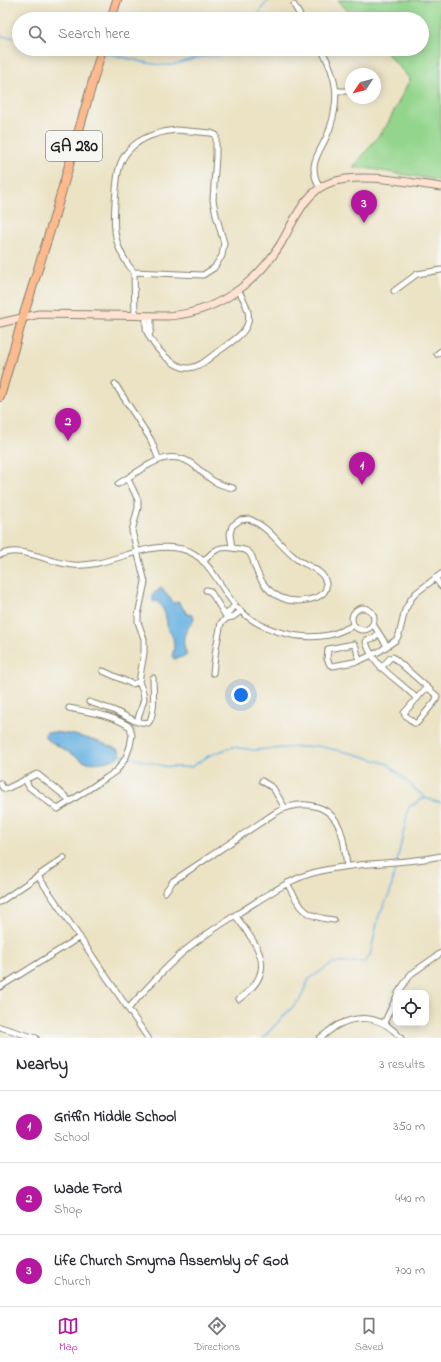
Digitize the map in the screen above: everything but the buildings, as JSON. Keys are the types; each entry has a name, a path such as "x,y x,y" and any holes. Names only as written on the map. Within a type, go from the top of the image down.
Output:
{"main road":[{"path":"113,12 117,0"},
{"name":"GA 280","path":"0,397 54,218 100,56"}],"street":[{"path":"294,5 298,12"},
{"path":"320,188 314,172 314,161 330,130 336,91 332,71 324,56"},
{"path":"336,91 345,91"},
{"path":"134,272 203,275 214,268 220,260 224,243 213,200 217,136 215,134 176,130 161,132 137,143 124,156 117,175 114,225 115,235 121,254 134,272 134,316"},
{"path":"0,323 39,314 178,316 197,311 216,304 253,279 269,262 302,206 312,194 320,188 335,181 355,178 441,187"},
{"path":"394,291 417,274 441,270"},
{"path":"148,316 146,331 155,346 177,365 187,368 198,365 237,338 246,329 249,320 249,312 247,304 238,290"},
{"path":"115,384 151,440 159,460"},
{"path":"118,484 159,460 172,457 185,459 216,483 233,488"},
{"path":"128,479 138,500 138,508 132,531 145,582 138,615 138,622 144,639 144,653 140,682 144,692 144,699 137,722"},
{"path":"203,562 212,552 223,547 247,551 252,556 259,576 267,589 273,594 287,599 306,601 316,599 324,591 326,582 320,573 298,560 268,530 257,522 249,519 240,520 232,526 230,534 232,548"},
{"path":"0,555 4,553 19,552 57,563 79,566 159,547 184,549 203,562 241,611 265,628 282,633 320,636 330,635 354,625"},
{"path":"359,661 354,644 329,648 327,650 328,662 331,666 359,661 396,640 399,635 405,610 411,598 434,578 441,574"},
{"path":"434,578 441,586"},
{"path":"206,590 210,591 227,618"},
{"path":"227,618 228,613 235,605"},
{"path":"362,608 369,609 374,615 373,624 364,630 357,628 354,625 352,617 354,612 362,608"},
{"path":"213,673 221,623 227,618 233,617 241,611"},
{"path":"373,624 387,646"},
{"path":"364,630 372,650 371,654 382,668 417,699"},
{"path":"367,640 374,638 378,633"},
{"path":"382,668 390,658 393,657 427,687 438,698 416,723 411,721 404,713 427,687"},
{"path":"103,671 132,684 140,682"},
{"path":"88,702 113,710 137,722 150,722 152,719 154,678"},
{"path":"25,779 29,787 58,809 116,771 126,757 132,735 130,727 118,721 99,715 69,708"},
{"path":"1,787 9,788 25,779 38,775 66,797 69,802"},
{"path":"262,781 273,788 285,808"},
{"path":"165,892 174,881 285,808 297,805 312,806 322,810 337,823 342,835 347,866"},
{"path":"128,1009 162,972 186,949 235,915 288,883 311,873 347,866 414,861 441,856"},
{"path":"0,902 64,858"},
{"path":"38,876 148,1038"},
{"path":"288,883 298,902 306,912 317,918 334,920"},
{"path":"235,915 259,950 262,960 261,970 253,987 239,999"},
{"path":"0,987 80,937"},
{"path":"400,990 411,974 441,953"},
{"path":"384,1023 393,1004"},
{"path":"320,1038 338,1025 352,1020 368,1019 384,1023 394,1030 401,1038"},
{"path":"0,1027 36,1038"}],"green space":[{"path":"338,0 441,0 441,181 371,169 353,168 387,125 410,79 389,56 429,56 429,12 349,12"}],"water":[{"path":"161,588 174,603 179,602 187,614 194,617 193,622 186,631 184,638 184,645 187,655 179,658 174,659 172,656 174,642 172,635 168,630 164,611 157,601 153,602 153,594"},
{"path":"47,732 65,733 93,740 119,750 121,755 104,762 85,762 48,740 44,735"}],"waterway":[{"path":"260,12 269,0"},
{"path":"0,36 12,37"},
{"path":"120,56 161,65 170,65 199,58 217,56"},
{"path":"121,755 168,767 191,767 210,755 233,747 253,750 318,746 355,754 388,764 425,798 441,803"},
{"path":"263,1038 300,999 309,979 333,963 365,962 370,955 379,915 390,893 409,807 425,798"}],"place":[{"name":"Life Church Smyrna Assembly of God","path":"364,223"},
{"name":"Wade Ford","path":"68,441"},
{"name":"Griffin Middle School","path":"362,485"}]}
